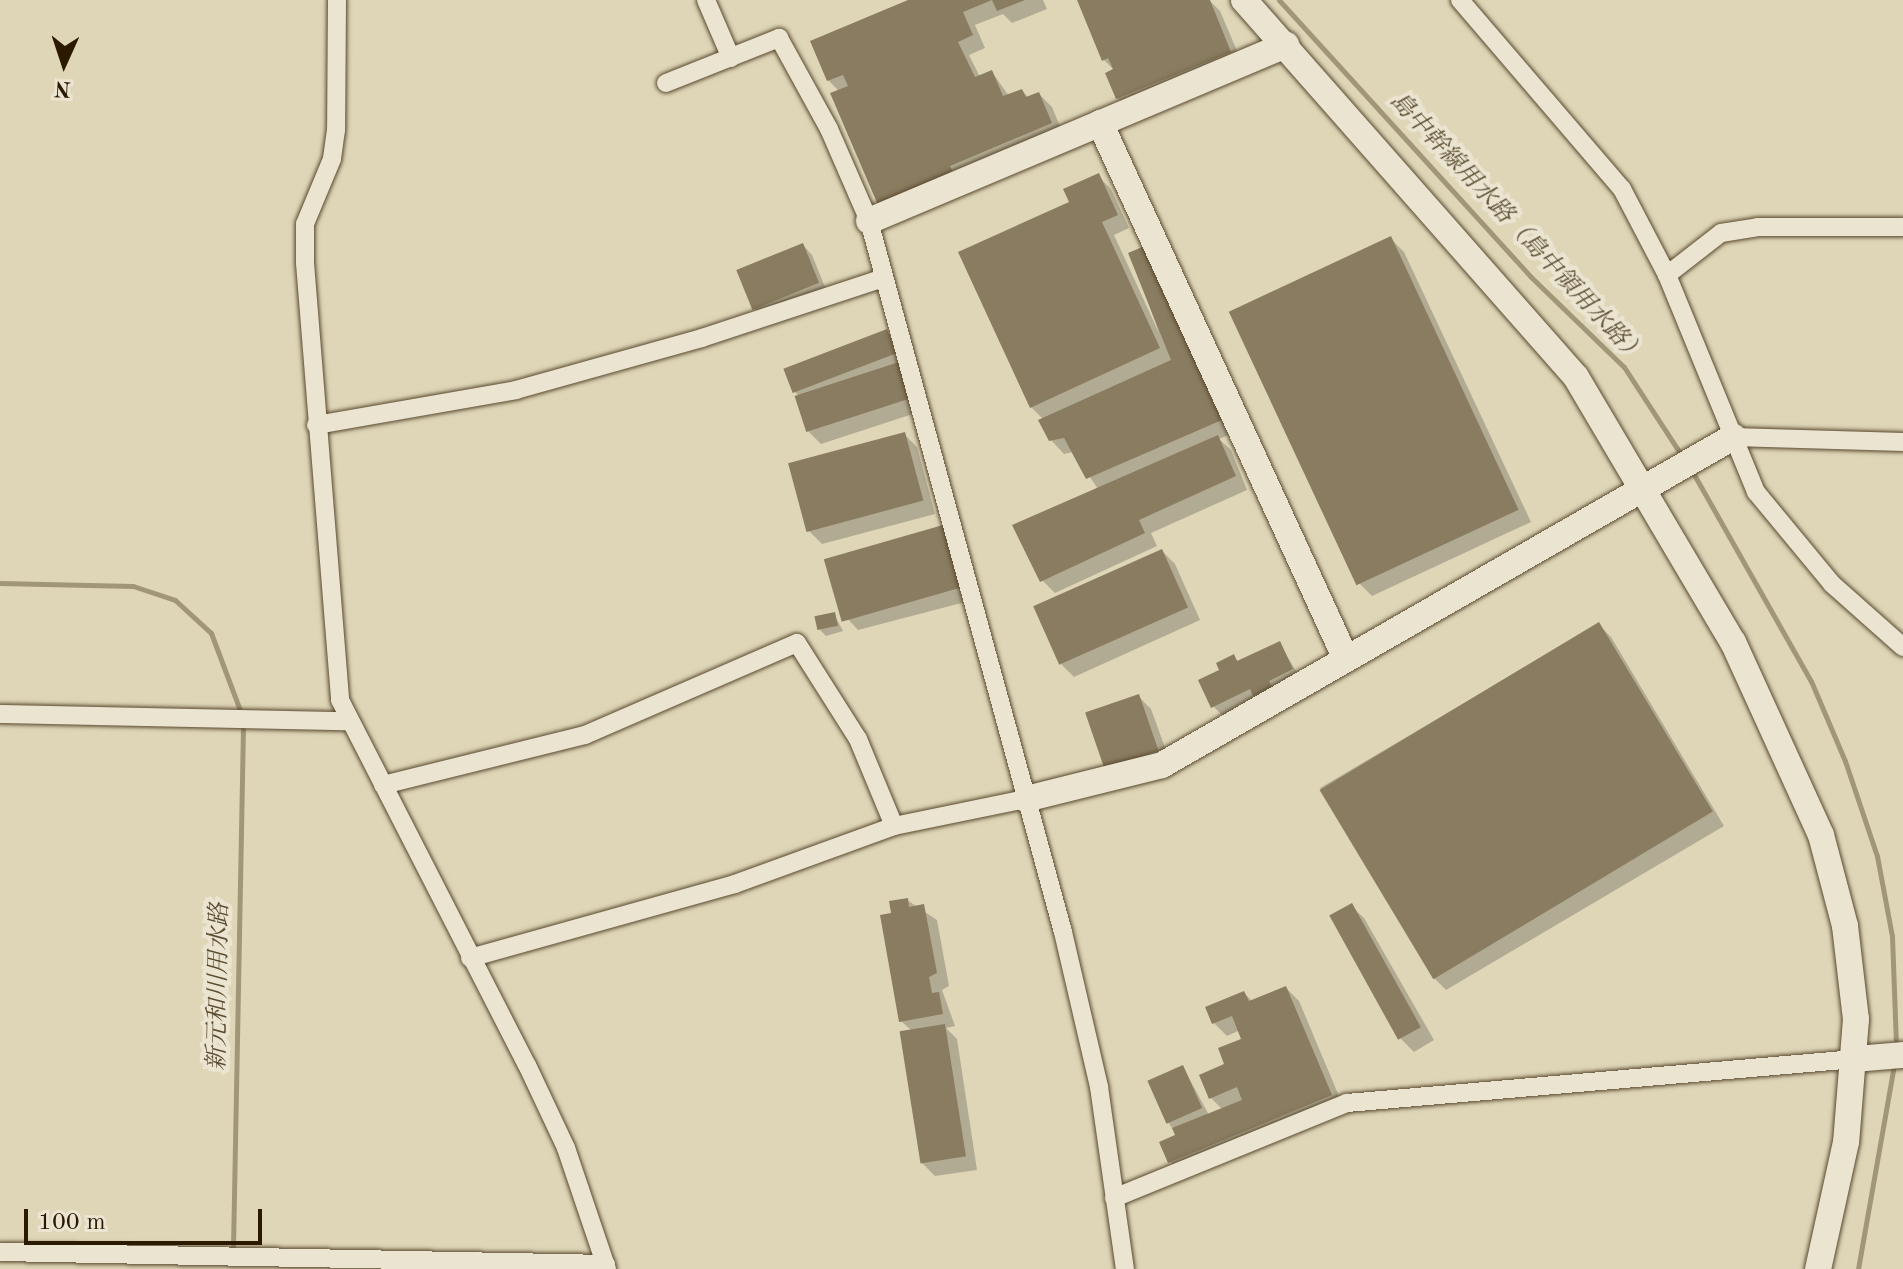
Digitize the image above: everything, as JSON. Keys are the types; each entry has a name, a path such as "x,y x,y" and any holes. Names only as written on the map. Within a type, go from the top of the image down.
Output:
{"street":[{"path":"0,1252 606,1267 566,1148 348,721 335,665 316,425 305,224 334,145 337,0"},
{"path":"706,0 731,58"},
{"path":"1244,0 1576,377 1733,642 1821,835 1854,980 1855,1059 1846,1142 1818,1269"},
{"path":"1460,0 1622,189 1667,275 1756,492 1832,584 1903,647"},
{"path":"666,83 779,38 829,129 869,221 1026,799 1099,1087 1125,1269"},
{"path":"869,221 1286,45"},
{"path":"1100,123 1345,657"},
{"path":"1667,275 1721,233 1757,227 1903,227"},
{"path":"316,425 516,390 702,338 883,278"},
{"path":"470,958 735,884 894,826 1026,799 1162,765 1642,485 1733,437 1903,442"},
{"path":"383,785 585,735 797,643 858,739 894,826"},
{"path":"0,714 348,721"},
{"path":"1114,1198 1347,1103 1903,1055"}],"building":[{"path":"908,0 992,0 963,12 973,35 958,42 975,77 992,70 1003,96 1022,89 1026,97 1039,92 1052,123 950,166 954,174 878,205 830,93 848,86 843,75 827,81 810,41"},
{"path":"992,0 1025,0 997,11"},
{"path":"1077,0 1210,0 1231,52 1116,99 1105,73 1113,69 1108,58 1102,61"},
{"path":"1099,173 1118,215 1102,222 1160,348 1030,408 958,252 1069,202 1063,189"},
{"path":"1391,236 1519,510 1356,585 1229,312"},
{"path":"803,243 819,283 752,310 736,270"},
{"path":"1147,245 1213,385 1207,389 1222,420 1086,479 1064,438 1049,441 1038,420 1171,360 1128,253"},
{"path":"887,329 896,353 793,393 783,369"},
{"path":"902,361 914,397 806,432 795,396"},
{"path":"905,432 923,501 806,532 788,463"},
{"path":"1218,435 1236,476 1139,520 1145,533 1040,582 1012,525"},
{"path":"943,525 961,587 842,622 824,559"},
{"path":"1162,549 1188,607 1059,665 1033,606"},
{"path":"835,612 838,626 817,630 814,616"},
{"path":"1599,622 1713,811 1433,979 1320,790"},
{"path":"1280,641 1293,669 1269,681 1272,687 1253,696 1250,689 1211,708 1198,680 1219,670 1216,663 1234,654 1237,661"},
{"path":"1139,694 1159,751 1105,769 1085,713"},
{"path":"908,898 909,907 924,904 937,973 929,977 932,993 939,992 943,1014 899,1022 880,915 891,913 889,901"},
{"path":"1352,903 1421,1027 1398,1040 1329,916"},
{"path":"1286,986 1332,1095 1168,1163 1159,1142 1175,1135 1172,1128 1242,1100 1237,1087 1209,1099 1199,1075 1224,1064 1218,1048 1241,1039 1232,1016 1212,1024 1205,1007 1244,991 1249,1001"},
{"path":"945,1024 966,1156 921,1164 900,1031"},
{"path":"1183,1065 1202,1108 1166,1124 1147,1081"}],"waterway":[{"name":"島中幹線用水路（島中領用水路）","path":"1279,0 1531,277 1624,367 1682,456"},
{"name":"島中幹線用水路（島中領用水路）","path":"1692,471 1811,681 1845,761 1877,856 1892,936 1896,1047"},
{"name":"新元和川用水路","path":"0,583 133,586 175,600 211,633 240,710"},
{"name":"新元和川用水路","path":"233,1248 243,727"},
{"name":"島中幹線用水路（島中領用水路）","path":"1858,1269 1894,1065"}]}
